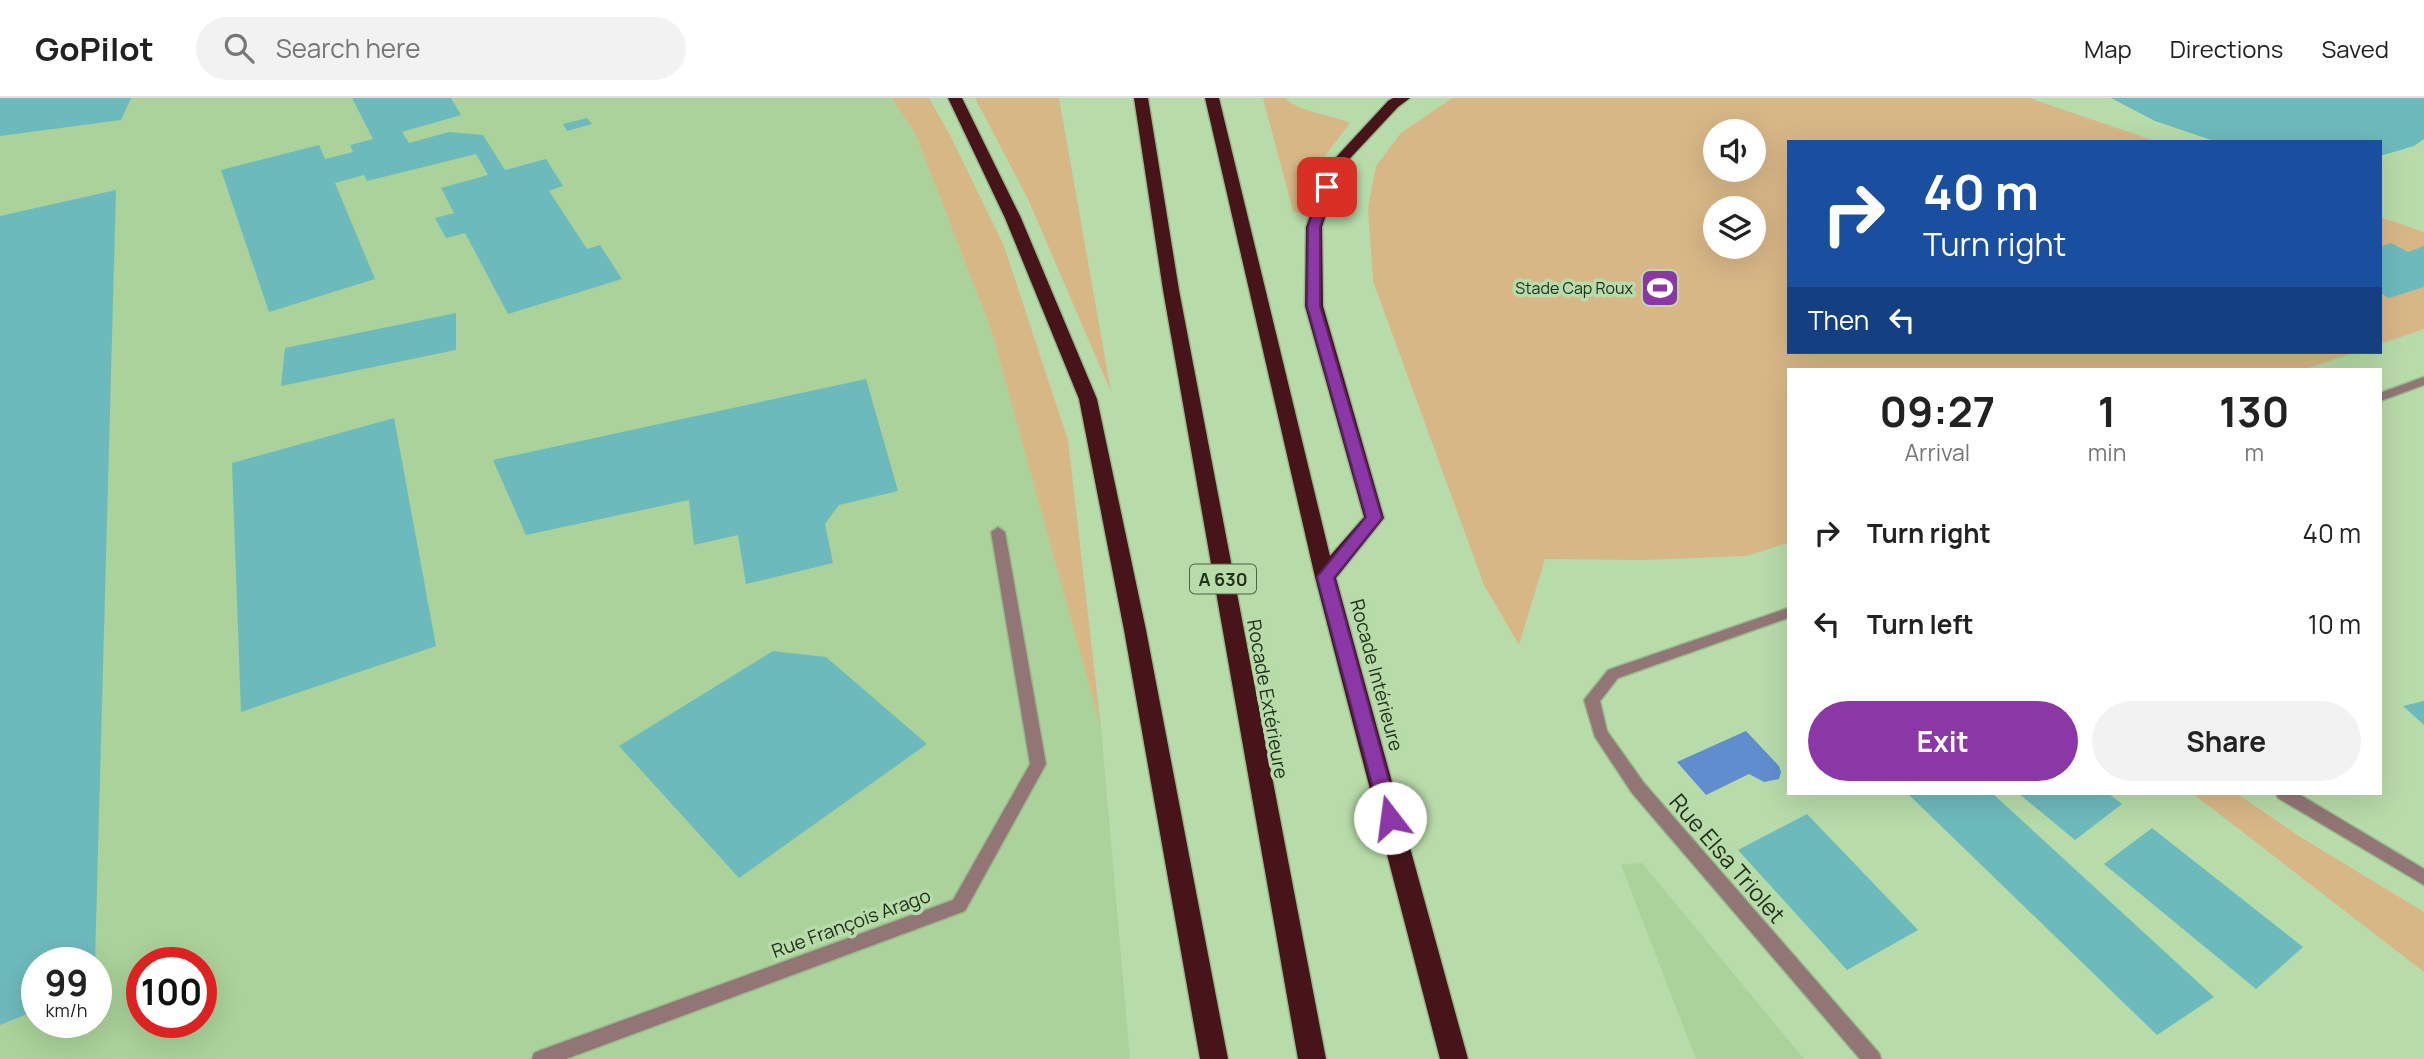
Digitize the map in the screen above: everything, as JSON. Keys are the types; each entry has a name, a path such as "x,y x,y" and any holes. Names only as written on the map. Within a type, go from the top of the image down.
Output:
{"highway":[{"path":"955,98 1013,218 1088,399 1135,630 1214,1059"},
{"name":"Rocade Extérieure","path":"1141,98 1171,290 1312,1059"},
{"name":"Rocade Intérieure","path":"1212,98 1325,577 1454,1059"},
{"path":"1325,577 1374,518 1314,306 1314,227 1334,167 1393,104 1403,98"}],"street":[{"path":"2382,396 2424,381"},
{"name":"Rue François Arago","path":"541,1059 959,906 1038,764 998,532"},
{"name":"Rue Elsa Triolet","path":"1787,613 1613,674 1592,699 1600,733 1637,788 1872,1059"},
{"path":"2287,795 2424,878"}],"shaded area":[{"path":"0,98 892,98 916,135 991,329 1101,728 1130,1059 0,1059"},
{"path":"892,98 929,98 1004,246 1068,440 1101,728 991,329 916,135"},
{"path":"975,98 1059,98 1111,392 1028,199"},
{"path":"1263,98 1285,98 1299,107 1350,123 1319,164 1302,214 1293,211"},
{"name":"Stade Cap Roux","path":"1452,98 2029,98 2152,140 1787,140 1787,354 2351,354 2308,368 1787,368 1787,543 1746,556 1643,560 1545,559 1519,645 1484,585 1373,281 1368,208 1376,166 1401,133"},
{"path":"2382,218 2424,232 2424,329 2382,343"},
{"path":"2195,795 2239,795 2302,838 2424,912 2424,972"},
{"path":"1642,863 1804,1059 1696,1059 1621,865"}],"water":[{"path":"1746,731 1779,766 1779,779 1764,782 1749,774 1706,795 1677,762"}],"building":[{"path":"0,98 131,98 121,120 0,136"},
{"path":"352,98 451,98 461,115 402,132 409,143 449,132 483,135 505,170 546,159 563,186 549,191 587,249 600,245 622,279 508,314 465,233 446,238 435,218 454,213 441,188 488,175 476,154 367,181 364,175 335,183 375,279 269,312 221,170 319,145 325,159 353,152 350,145 373,139"},
{"path":"2111,98 2424,98 2424,139 2414,146 2382,155 2382,140 2211,140 2155,121"},
{"path":"587,118 592,124 567,131 563,124"},
{"path":"116,190 95,947 21,947 21,1016 0,1025 0,216"},
{"path":"2391,243 2408,252 2424,246 2424,287 2389,298 2382,294 2382,246"},
{"path":"456,313 456,350 281,386 285,348"},
{"path":"866,379 898,491 839,505 825,524 833,563 746,584 738,535 694,545 689,500 526,535 493,460"},
{"path":"394,418 436,646 241,712 232,463"},
{"path":"773,651 826,657 927,744 739,878 619,746"},
{"path":"2424,701 2424,725 2403,706"},
{"path":"1909,795 1994,795 2214,997 2157,1035"},
{"path":"2020,795 2111,795 2122,804 2075,840"},
{"path":"1807,814 1918,930 1847,970 1738,850"},
{"path":"2152,828 2303,947 2256,989 2104,864"}],"place":[{"name":"Stade Cap Roux","path":"1660,288"}],"route":[{"path":"1327,187 1314,227 1314,306 1374,518 1325,577 1390,818"}]}
